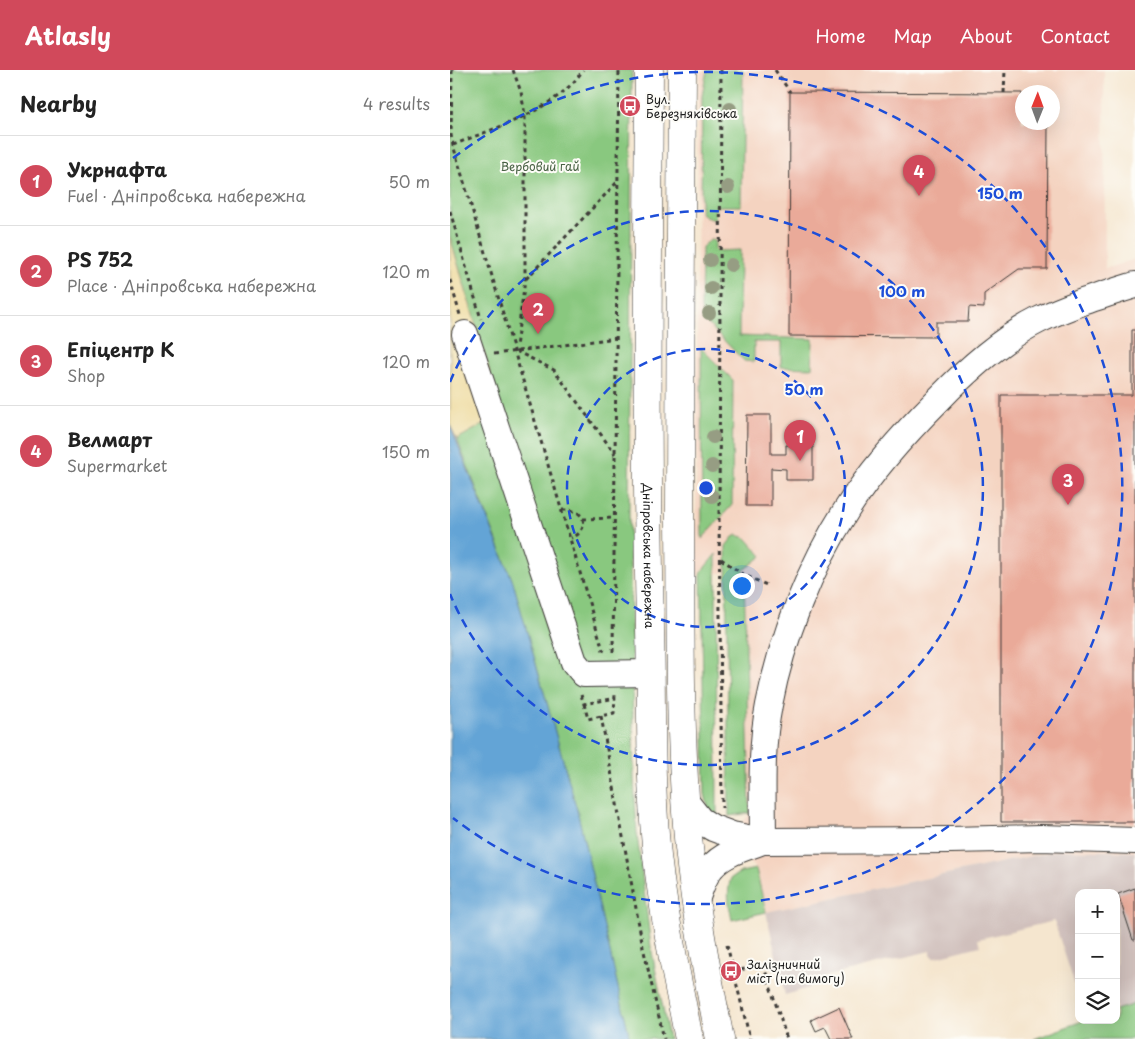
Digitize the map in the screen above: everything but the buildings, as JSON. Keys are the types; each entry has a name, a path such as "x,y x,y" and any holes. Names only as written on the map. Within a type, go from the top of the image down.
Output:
{"main road":[{"name":"Дніпровська набережна","path":"649,70 648,544 654,795 657,855 670,944 689,1039"},
{"path":"682,70 680,375 682,711 685,801 708,984 720,1039"}],"lane":[{"path":"763,841 765,730 774,683 795,615 818,560 847,509 880,464 916,422 949,388 987,354 1039,320 1075,304 1135,285"},
{"path":"465,334 574,662 584,674 651,673"},
{"path":"685,801 700,820 713,828 732,835 763,841 1041,838 1135,841"},
{"path":"696,900 711,868 730,853 763,841"}],"path":[{"path":"452,70 451,135 453,145 604,650 613,657 619,70"},
{"path":"514,70 521,92 525,115 525,280 515,350"},
{"path":"453,145 525,115 556,99 575,81 583,70"},
{"path":"721,70 719,368 722,812"},
{"path":"775,70 790,92"},
{"path":"1004,93 1005,70"},
{"path":"525,280 619,180"},
{"path":"450,280 465,334"},
{"path":"491,355 515,350 617,338"},
{"path":"515,350 554,370 616,455"},
{"path":"562,510 576,510 581,513 583,519 581,532 578,536 571,538"},
{"path":"583,519 615,518"},
{"path":"720,559 744,575 769,586"},
{"path":"584,704 588,719 614,713 616,698 613,674"},
{"path":"601,716 643,947 664,1039"},
{"path":"727,944 750,1039"},
{"path":"733,972 763,964 787,1039"}],"shaded area":[{"path":"702,70 1104,70 1105,269 1135,259 1135,852 1059,850 766,912 756,869 746,859 742,824 750,813 744,570 696,576 698,101"},
{"path":"1060,850 1135,852 1135,1004 1120,1009 1120,889 1075,889 1075,986 1054,921 978,939 980,946 933,958 930,951 807,981 809,988 785,995 766,912"}],"green space":[{"name":"Вербовий гай","path":"450,70 632,70 629,513 634,779 637,834 651,947 669,1039 630,1039 577,810 513,582 457,439 502,414 450,237"},
{"path":"707,70 743,70 741,206 716,206 715,220 705,217 701,213 702,96"},
{"path":"710,240 715,240 715,251 740,250 739,336 813,339 812,368 781,367 781,342 754,342 754,362 744,361 707,323 701,310 702,247"},
{"path":"701,348 733,380 732,505 702,539"},
{"path":"737,535 746,538 762,556 744,570 750,813 729,816 726,546"},
{"path":"716,554 717,816 708,807 705,794 701,572"},
{"path":"756,869 766,912 732,920 728,894 731,878 741,872"},
{"path":"1135,1004 1135,1039 1034,1039 1075,1024 1120,1024 1120,1009"}],"sand":[{"path":"450,237 502,414 457,439 450,425"}],"water":[{"path":"450,425 513,582 577,810 630,1039 450,1039"}],"place":[{"name":"Вул. Березняківська","path":"630,106"},
{"name":"Велмарт","path":"919,196"},
{"name":"PS 752","path":"538,334"},
{"name":"Укрнафта","path":"800,461"},
{"name":"Епіцентр К","path":"1068,505"},
{"name":"Залізничний міст (на вимогу)","path":"731,971"}]}
